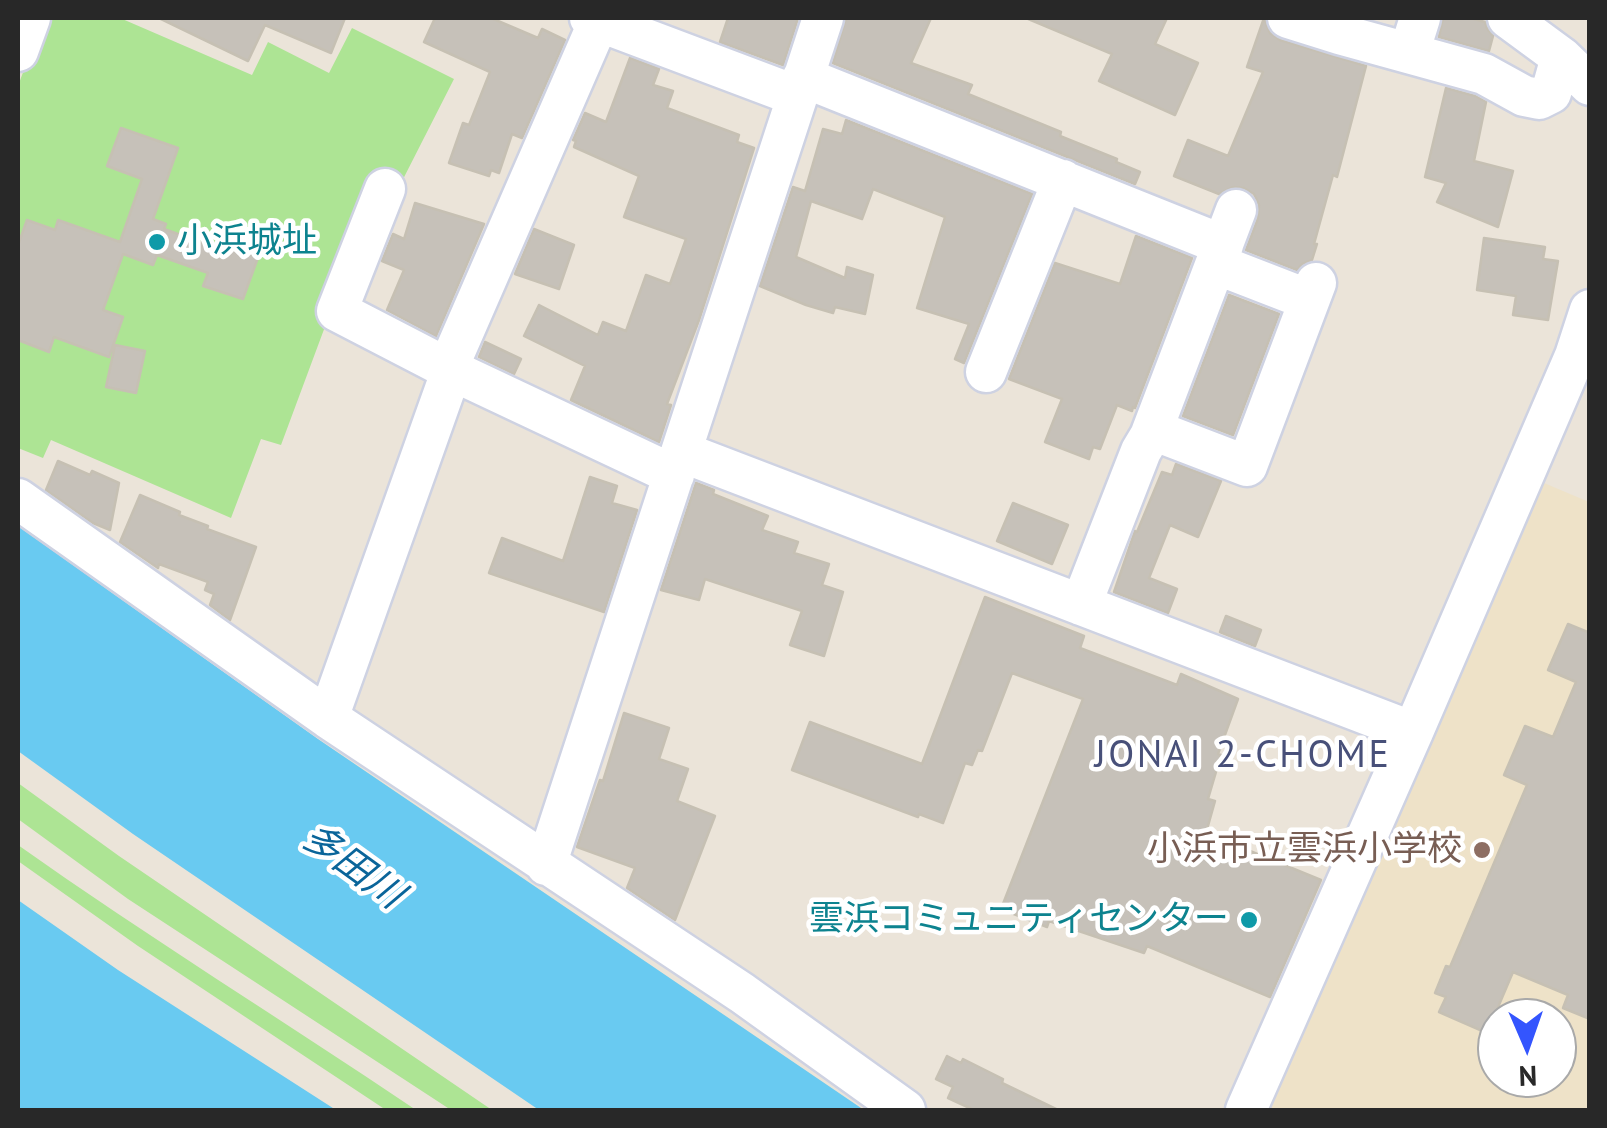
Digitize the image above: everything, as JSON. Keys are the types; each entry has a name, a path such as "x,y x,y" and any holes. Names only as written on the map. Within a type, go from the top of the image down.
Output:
{"street":[{"path":"18,50 30,18"},
{"path":"546,865 823,18"},
{"path":"1288,18 1414,35 1524,96 1539,99 1551,93 1561,57"},
{"path":"1508,18 1561,57 1590,85"},
{"path":"328,718 450,368 594,19 800,86 1225,240 1312,291 1247,466 1152,430"},
{"path":"986,372 1063,180"},
{"path":"384,189 337,312 450,368 678,464 1081,605 1413,732"},
{"path":"1081,605 1225,240"},
{"path":"1246,1110 1575,356 1590,310"},
{"path":"18,499 328,718 742,993 905,1110"}],"shaded area":[{"name":"小浜市立雲浜小学校","path":"1537,480 1589,502 1589,1110 1259,1110"}],"green space":[{"path":"43,18 120,18 252,75 268,42 329,73 352,28 454,79 397,191 339,289 281,445 261,439 231,518 51,440 43,458 18,448 18,86"},
{"path":"18,783 492,1110 451,1110 128,899 18,819"},
{"path":"18,845 416,1110 386,1110 138,946 18,861"}],"water":[{"name":"多田川","path":"18,526 318,739 864,1110 539,1110 133,834 18,751"},
{"path":"18,900 118,970 336,1110 18,1110"}],"building":[{"path":"159,18 345,18 331,53 265,25 248,61"},
{"path":"435,18 491,18 538,38 542,29 565,40 522,138 512,134 499,173 491,170 489,176 449,163 463,123 469,125 490,72 424,42"},
{"path":"728,18 798,18 783,65 720,42"},
{"path":"846,18 931,18 911,63 972,85 968,94 1117,159 1116,162 1140,172 1135,184 833,63"},
{"path":"1026,18 1167,18 1155,44 1198,63 1175,115 1099,81 1112,54"},
{"path":"1264,18 1270,33 1280,40 1366,66 1312,260 1297,270 1246,250 1258,218 1259,205 1254,194 1233,187 1219,194 1174,176 1188,140 1228,156 1263,72 1247,67"},
{"path":"1443,18 1485,22 1493,36 1489,51 1439,37"},
{"path":"630,58 659,69 653,85 673,91 667,108 739,135 737,142 754,148 699,320 667,404 671,405 659,442 571,400 585,366 524,336 539,305 598,335 603,322 626,331 646,275 670,284 686,239 624,217 639,176 574,147 573,140 585,113 606,122"},
{"path":"1446,88 1486,102 1474,161 1513,171 1498,227 1437,202 1446,183 1425,177"},
{"path":"846,120 1032,194 964,363 955,359 969,324 917,308 945,217 873,189 862,219 811,201 796,257 845,278 847,267 873,275 865,314 835,307 833,313 760,286 793,187 805,191 823,129 842,134"},
{"path":"121,128 178,148 153,219 166,224 164,229 214,247 218,237 260,252 243,299 203,286 208,273 157,255 153,265 123,254 103,310 123,317 109,357 54,337 49,352 18,340 18,245 27,220 55,230 58,220 120,242 142,179 107,166"},
{"path":"415,203 484,224 436,336 387,310 404,270 382,261 393,234 404,239"},
{"path":"534,229 574,245 559,289 515,274"},
{"path":"1136,236 1192,258 1135,408 1132,411 1117,405 1100,449 1093,447 1089,459 1045,442 1062,399 1009,379 1055,263 1120,284"},
{"path":"1484,238 1545,247 1543,259 1558,261 1548,320 1513,315 1516,296 1477,290"},
{"path":"1229,295 1279,314 1233,435 1183,416"},
{"path":"485,342 521,359 514,374 479,357"},
{"path":"115,345 145,351 136,393 106,387"},
{"path":"58,461 119,483 110,530 93,523 46,490"},
{"path":"1176,464 1221,481 1198,537 1170,525 1149,578 1177,589 1168,613 1114,592 1135,531 1162,472 1172,475"},
{"path":"590,477 617,486 612,503 637,510 604,612 489,573 502,538 563,561"},
{"path":"696,483 768,516 762,530 798,542 794,553 829,564 822,585 843,592 824,656 790,645 802,611 705,579 699,600 661,590"},
{"path":"140,495 208,526 207,529 256,547 230,620 210,605 214,594 205,590 208,582 159,564 158,568 120,542"},
{"path":"1013,503 1068,525 1052,564 997,541"},
{"path":"985,597 1084,636 1080,648 1177,685 1181,674 1238,699 1218,754 1221,755 1208,799 1215,801 1206,833 1321,880 1270,997 1147,946 1144,953 1049,921 1047,927 1001,909 1083,699 1012,673 982,751 978,750 972,765 965,763 943,823 792,770 810,722 922,764"},
{"path":"1226,616 1261,630 1255,646 1220,632"},
{"path":"1568,624 1590,633 1590,1019 1577,1014 1577,998 1567,998 1568,995 1513,972 1502,998 1477,998 1477,1029 1439,1012 1446,997 1435,993 1446,966 1450,967 1527,785 1504,775 1525,726 1553,737 1576,682 1548,670"},
{"path":"624,713 669,728 659,759 688,769 677,801 715,816 675,920 627,888 635,868 577,847"},
{"path":"947,1056 961,1063 963,1059 1058,1110 974,1110 948,1098 953,1087 936,1079"}],"place":[{"name":"小浜城址","path":"157,242"},
{"name":"小浜市立雲浜小学校","path":"1482,850"},
{"name":"雲浜コミュニティセンター","path":"1249,920"}],"district":[{"name":"JONAI 2-CHOME","path":"1243,756"}]}
